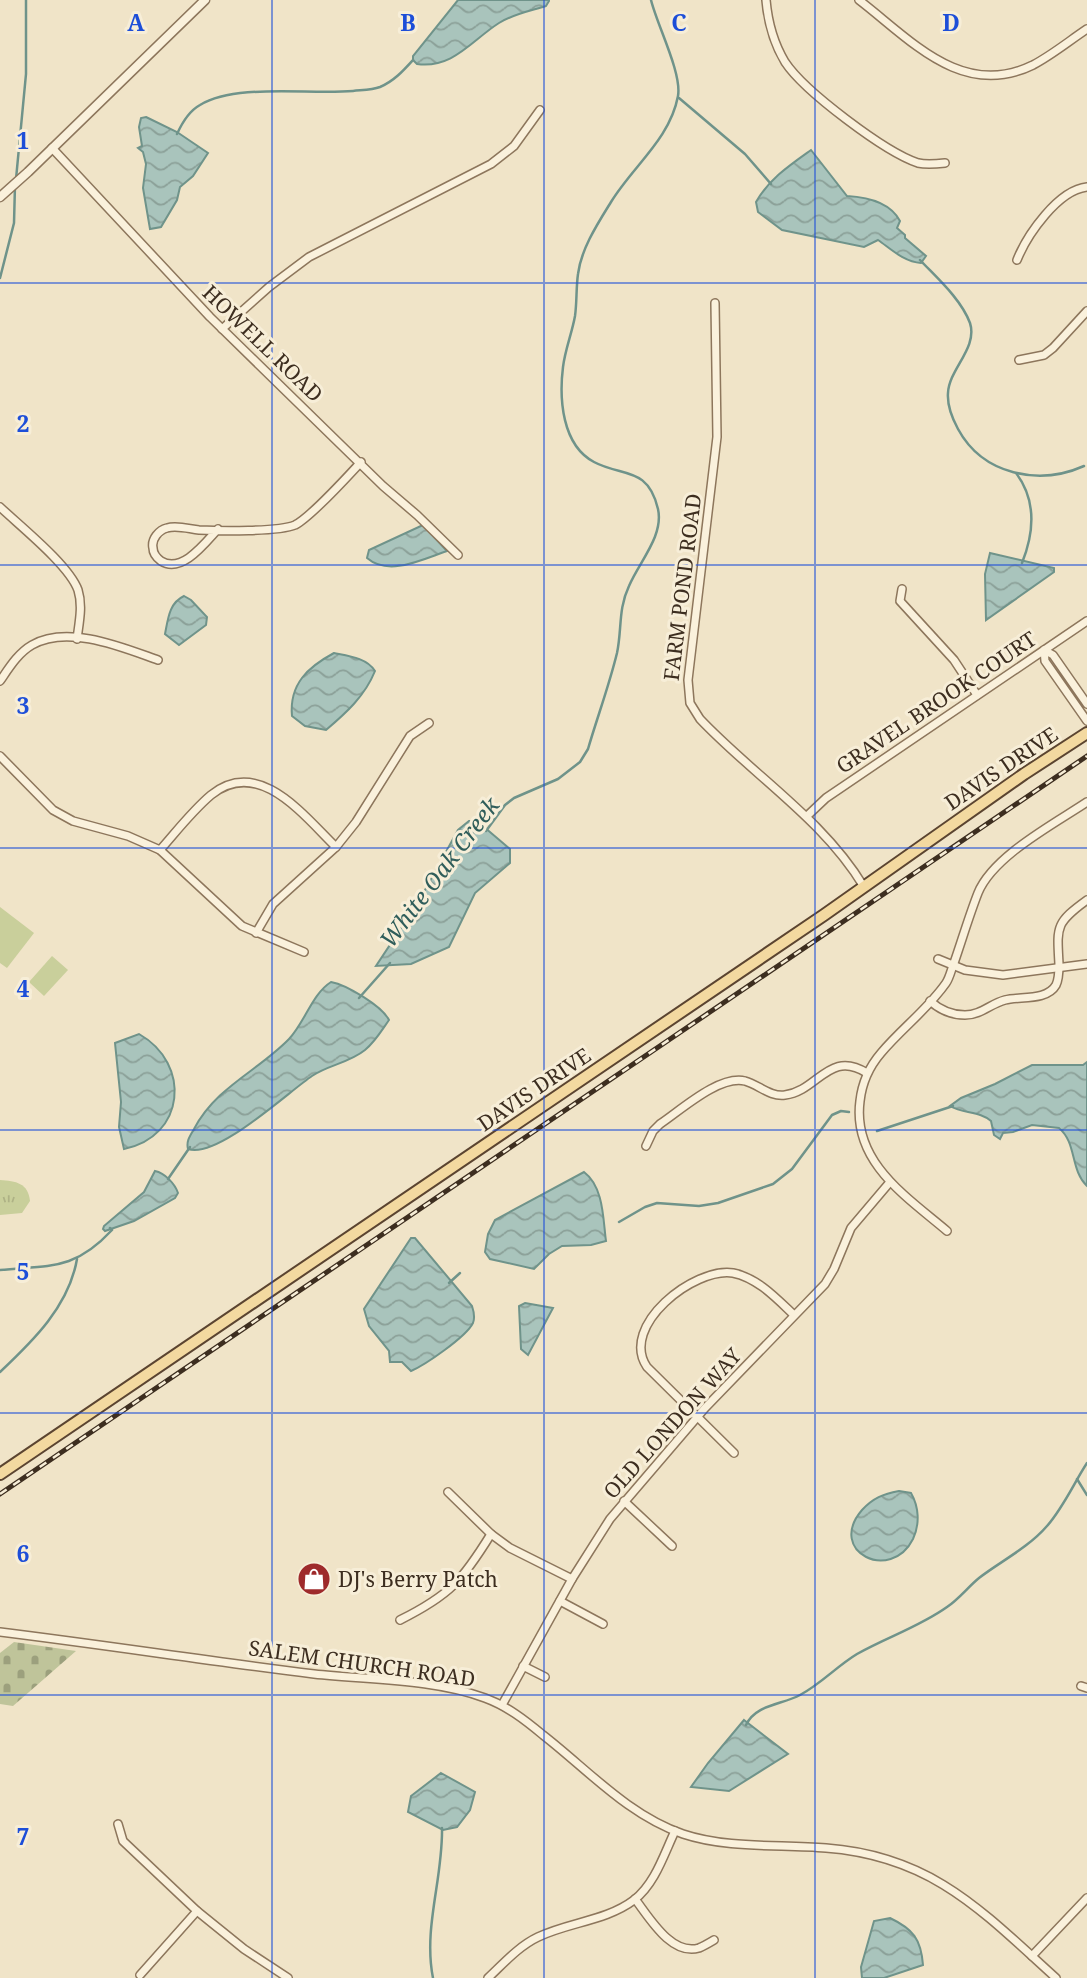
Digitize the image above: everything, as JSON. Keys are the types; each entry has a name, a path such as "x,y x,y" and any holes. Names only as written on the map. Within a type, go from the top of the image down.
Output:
{"main road":[{"name":"DAVIS DRIVE","path":"0,1474 1087,733"}],"street":[{"path":"0,197 205,0"},
{"path":"766,0 774,41 787,64 805,85 885,146 920,163 945,163"},
{"path":"859,0 936,61 969,73 1000,74 1031,66 1087,29"},
{"path":"222,329 269,287 309,257 491,164 514,146 540,110"},
{"name":"HOWELL ROAD","path":"52,148 222,329 458,555"},
{"path":"1017,260 1024,243 1067,194 1087,187"},
{"name":"FARM POND ROAD","path":"715,303 717,437 688,695 692,708 713,733 807,816 842,856 864,887"},
{"path":"1019,360 1044,355 1087,311"},
{"path":"218,529 200,549 179,562 165,563 156,557 154,539 166,528 279,528 299,523 361,462"},
{"path":"0,507 63,567 74,582 80,599 77,639"},
{"path":"902,589 900,601 954,660 977,695"},
{"name":"GRAVEL BROOK COURT","path":"807,816 826,798 1087,621"},
{"path":"0,681 22,652 31,645 53,638 120,645 158,660"},
{"path":"1044,650 1053,655 1087,704"},
{"path":"1044,650 1045,661 1087,721"},
{"path":"256,933 273,904 336,847 356,822 410,736 429,723"},
{"path":"0,756 46,804 63,816 128,836 160,850 235,920 256,933 304,952"},
{"path":"160,850 210,796 221,788 244,782 273,789 336,847"},
{"path":"947,1231 890,1182 875,1165 860,1129 859,1103 867,1073 881,1052 947,981 978,892 990,872 1020,847 1087,802"},
{"path":"930,1001 951,1013 973,1015 1004,1000 1046,994 1054,988 1058,980 1058,931 1062,921 1087,900"},
{"path":"938,959 978,973 1003,975 1087,964"},
{"path":"646,1146 653,1131 660,1124 713,1087 726,1082 743,1081 769,1093 784,1095 796,1092 822,1073 841,1066 855,1065 867,1073"},
{"name":"OLD LONDON WAY","path":"502,1705 572,1578 610,1519 697,1417 825,1284 851,1228 890,1182"},
{"path":"734,1453 653,1374 642,1360 641,1335 660,1309 694,1281 723,1272 737,1274 755,1282 794,1315"},
{"path":"447,1492 491,1534 529,1559 572,1578"},
{"path":"624,1501 671,1546"},
{"path":"400,1620 453,1588 468,1571 491,1534"},
{"path":"560,1601 603,1623"},
{"name":"SALEM CHURCH ROAD","path":"0,1632 290,1671 434,1686 469,1693 502,1705 523,1719 638,1812 675,1831 699,1839 848,1850 898,1861 928,1874 951,1889 1056,1978"},
{"path":"523,1666 545,1677"},
{"path":"118,1824 123,1841 197,1911 244,1949 288,1978"},
{"path":"488,1978 520,1948 537,1937 606,1915 635,1899 657,1871 675,1831"},
{"path":"1032,1956 1087,1898"},
{"path":"635,1899 660,1931 675,1943 688,1949 698,1948 714,1940"},
{"path":"140,1975 197,1911"}],"green space":[{"path":"0,907 34,933 7,968 0,963"},
{"path":"52,956 68,970 44,996 29,982"},
{"path":"0,1180 16,1182 27,1190 30,1201 22,1213 0,1215"},
{"path":"14,1642 76,1651 13,1706 0,1704 0,1653"}],"water":[{"path":"458,0 549,1 546,6 499,23 452,58 430,64 417,64 413,56"},
{"path":"146,117 177,132 208,153 193,176 180,187 177,200 161,227 150,229 143,188 146,164 143,152 138,148 142,146 139,127 141,118"},
{"path":"811,150 847,196 877,202 896,215 900,221 897,228 926,256 921,263 903,258 878,240 864,247 782,230 758,212 756,202 767,186"},
{"path":"423,525 447,551 396,566 385,566 367,558 369,550"},
{"path":"990,553 1054,568 1054,572 986,620 985,574"},
{"path":"184,596 207,617 206,625 179,645 165,634 172,607"},
{"path":"334,653 362,660 375,671 360,696 326,730 305,726 292,716 297,686 308,671"},
{"path":"469,821 477,821 510,849 510,863 475,893 449,947 411,964 376,966 419,901 458,830"},
{"path":"331,982 363,997 385,1014 389,1020 372,1043 352,1058 312,1076 233,1135 201,1149 188,1149 190,1136 203,1114 226,1091 289,1039 324,987"},
{"path":"139,1034 156,1047 168,1063 174,1080 174,1098 170,1115 160,1130 144,1142 124,1149 119,1127 121,1102 115,1043"},
{"path":"1087,1062 1087,1186 1078,1172 1069,1141 1059,1128 1032,1125 1003,1133 1000,1139 994,1135 991,1121 987,1118 950,1106 961,1098 1032,1065 1083,1065"},
{"path":"155,1171 172,1183 178,1193 175,1198 134,1221 105,1231 104,1226 144,1192"},
{"path":"584,1172 591,1178 599,1195 606,1241 591,1245 562,1246 534,1269 490,1259 485,1252 488,1234 495,1220"},
{"path":"411,1238 415,1238 472,1306 474,1317 469,1329 454,1343 411,1371 402,1362 390,1362 389,1351 369,1326 364,1309"},
{"path":"525,1303 553,1308 528,1355 521,1349 519,1306"},
{"path":"899,1491 911,1493 916,1504 918,1522 913,1539 903,1552 891,1559 866,1557 857,1549 852,1538 853,1525 870,1502"},
{"path":"744,1720 788,1754 729,1791 691,1787 708,1763"},
{"path":"441,1773 475,1792 470,1810 457,1827 443,1830 408,1812 411,1796"},
{"path":"890,1918 905,1926 914,1936 920,1948 923,1965 884,1978 862,1978 861,1967 874,1921"}],"waterway":[{"path":"16,179 26,74 26,0"},
{"name":"White Oak Creek","path":"486,831 505,805 514,798 558,779 580,762 588,749 617,653 626,595 633,577 650,549 659,519 654,495 641,479 594,462 575,444 565,420 562,393 564,361 575,316 578,274 583,255 611,202 667,126 678,96 673,62 651,0"},
{"path":"177,134 192,111 215,98 253,92 374,89 394,79 413,60"},
{"path":"679,98 745,154 771,184"},
{"path":"0,278 14,223 15,185"},
{"path":"920,260 955,297 970,323 970,341 953,375 948,398 954,421 969,445 982,457 1014,472 1049,475 1084,466"},
{"path":"1016,473 1027,495 1031,517 1029,540 1022,563"},
{"name":"White Oak Creek","path":"359,998 390,963"},
{"path":"877,1131 953,1106"},
{"path":"619,1222 657,1203 699,1206 718,1203 773,1184 792,1169 832,1115 841,1111 849,1112"},
{"name":"White Oak Creek","path":"168,1179 190,1147"},
{"name":"White Oak Creek","path":"0,1270 60,1264 86,1253 112,1230 110,1228"},
{"path":"0,1372 48,1322 66,1292 77,1259"},
{"path":"449,1283 460,1273"},
{"path":"746,1725 756,1713 800,1695 857,1654 951,1604 979,1578 1040,1534 1058,1511 1087,1463"},
{"path":"1077,1479 1087,1495"},
{"path":"433,1978 430,1941 442,1828"}],"railway":[{"path":"0,1494 1087,756"}],"place":[{"name":"DJ's Berry Patch","path":"314,1579"}]}
